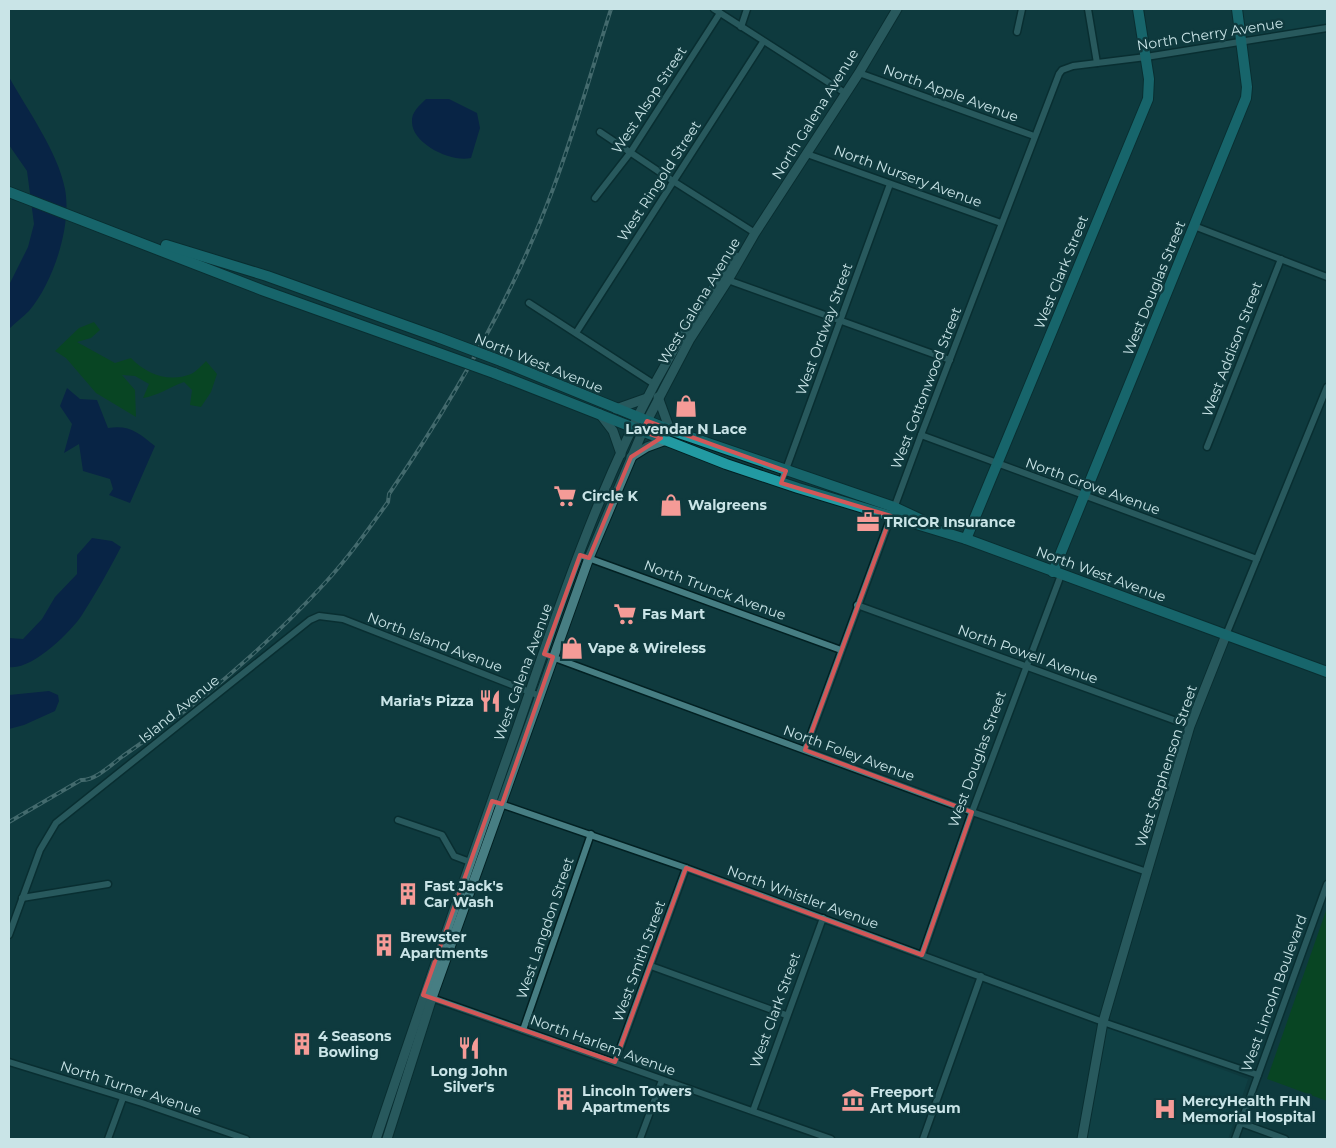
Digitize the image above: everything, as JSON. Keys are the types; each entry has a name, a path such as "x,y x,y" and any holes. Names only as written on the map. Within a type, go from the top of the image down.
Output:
{"main road":[{"name":"North Galena Avenue","path":"755,233 859,73 897,9"},
{"name":"West Clark Street","path":"966,540 1148,99 1149,79 1138,9"},
{"name":"West Douglas Street","path":"1057,573 1084,496 1246,98 1247,87 1237,9"},
{"name":"North West Avenue","path":"9,192 97,224 262,290 494,373 632,427 642,423 670,430 786,471 966,540 1327,672"},
{"name":"North West Avenue","path":"97,224 267,276 501,361 616,409 642,423 666,440 781,483 892,512"},
{"name":"West Galena Avenue","path":"376,1139 427,996 502,804 589,558 631,457 642,423 647,398 683,332 755,233"},
{"name":"West Galena Avenue","path":"642,423 724,278"},
{"path":"658,397 670,430"},
{"path":"616,409 647,398"},
{"path":"599,414 612,430 621,454"},
{"name":"West Galena Avenue","path":"387,1139 427,996 470,862 580,555 632,427"},
{"path":"631,457 647,447 666,440"},
{"name":"West Stephenson Street","path":"1082,1139 1103,1022 1190,726 1226,635"}],"street":[{"path":"714,9 845,93"},
{"path":"741,27 747,9"},
{"path":"1017,32 1022,9"},
{"path":"1088,9 1097,63"},
{"name":"West Alsop Street","path":"595,198 630,153 720,13"},
{"name":"North Cherry Avenue","path":"1097,63 1146,58 1327,28"},
{"name":"West Ringold Street","path":"576,334 763,42"},
{"name":"West Cottonwood Street","path":"805,750 857,605 1034,136 1062,70 1073,66 1097,63"},
{"name":"North Apple Avenue","path":"859,73 1034,136"},
{"path":"600,132 755,233"},
{"name":"North Nursery Avenue","path":"807,154 1001,224"},
{"name":"West Ordway Street","path":"781,483 890,184"},
{"path":"1194,226 1327,277"},
{"name":"West Addison Street","path":"1207,447 1281,259"},
{"path":"724,278 950,360"},
{"path":"529,303 654,384"},
{"name":"West Stephenson Street","path":"1226,635 1327,387"},
{"name":"North Grove Avenue","path":"921,435 996,465 1257,559"},
{"name":"North Trunck Avenue","path":"580,555 841,650"},
{"name":"West Douglas Street","path":"922,955 1026,666 1057,573"},
{"name":"North Powell Avenue","path":"857,605 1190,726"},
{"name":"North Island Avenue","path":"319,616 343,619 540,696"},
{"name":"Island Avenue","path":"22,898 40,850 56,823 185,721 301,625 319,616"},
{"name":"North Foley Avenue","path":"544,654 972,812 1147,872"},
{"name":"North Whistler Avenue","path":"492,801 686,868 1103,1022 1258,1075"},
{"path":"398,820 442,835 454,856 470,862"},
{"name":"West Langdon Street","path":"523,1030 591,834"},
{"name":"West Smith Street","path":"615,1062 686,868"},
{"path":"9,935 22,898 108,884"},
{"name":"West Lincoln Boulevard","path":"1236,1139 1327,884"},
{"name":"West Clark Street","path":"753,1111 786,1015 823,918"},
{"path":"651,966 786,1015"},
{"path":"923,1139 981,976"},
{"name":"North Harlem Avenue","path":"427,996 831,1139"},
{"name":"North Turner Avenue","path":"9,1062 142,1103 246,1139"},
{"path":"640,1139 662,1080"},
{"path":"108,1139 123,1098"},
{"path":"1241,1123 1285,1139"}],"highlighted area":[{"path":"647,421 786,471 781,483 891,516 805,750 972,812 922,955 686,868 615,1062 423,995 492,801 502,804 553,657 544,654 580,555 589,558 631,457 661,438 642,431"}],"shaded area":[{"path":"1237,9 1327,9 1327,28 1241,41"},
{"path":"9,77 56,161 65,189 66,220 59,253 46,285 29,311 9,329 9,285 28,247 34,224 27,171 9,145"},
{"path":"426,99 449,99 477,113 480,128 471,158 454,158 444,155 419,138 414,130 412,118 416,109"},
{"path":"67,388 80,399 97,400 108,428 116,427 134,431 155,446 130,503 109,495 113,489 110,479 83,471 79,444 64,453 72,424 60,406"},
{"path":"92,538 112,541 121,547 82,615 60,640 39,657 18,667 9,667 9,638 23,639 42,619 55,597 77,574 77,555"},
{"path":"49,691 58,695 59,701 55,711 24,725 9,729 9,695"},
{"name":"MercyHealth FHN Memorial Hospital","path":"1106,1027 1248,1079 1228,1139 1086,1139"}],"green space":[{"path":"94,322 100,330 91,338 77,342 115,363 131,358 144,369 158,375 174,378 193,373 206,361 217,374 211,392 201,407 190,405 192,390 184,382 143,398 149,384 135,376 122,375 135,390 136,417 96,393 66,358 55,351 79,328"},
{"path":"1327,908 1327,1101 1267,1079"}],"railway":[{"path":"9,822 81,780 92,778 177,717 254,653 302,607 350,554 388,502 389,494 459,384 520,269 561,167 611,9"}],"place":[{"name":"Lavendar N Lace","path":"686,406"},
{"name":"Circle K","path":"565,496"},
{"name":"Walgreens","path":"671,505"},
{"name":"TRICOR Insurance","path":"868,522"},
{"name":"Fas Mart","path":"625,614"},
{"name":"Vape & Wireless","path":"572,648"},
{"name":"Maria's Pizza","path":"490,701"},
{"name":"Fast Jack's Car Wash","path":"408,894"},
{"name":"Brewster Apartments","path":"384,945"},
{"name":"4 Seasons Bowling","path":"302,1044"},
{"name":"Long John Silver's","path":"469,1048"},
{"name":"Lincoln Towers Apartments","path":"565,1099"},
{"name":"Freeport Art Museum","path":"853,1100"},
{"name":"MercyHealth FHN Memorial Hospital","path":"1165,1109"}]}
